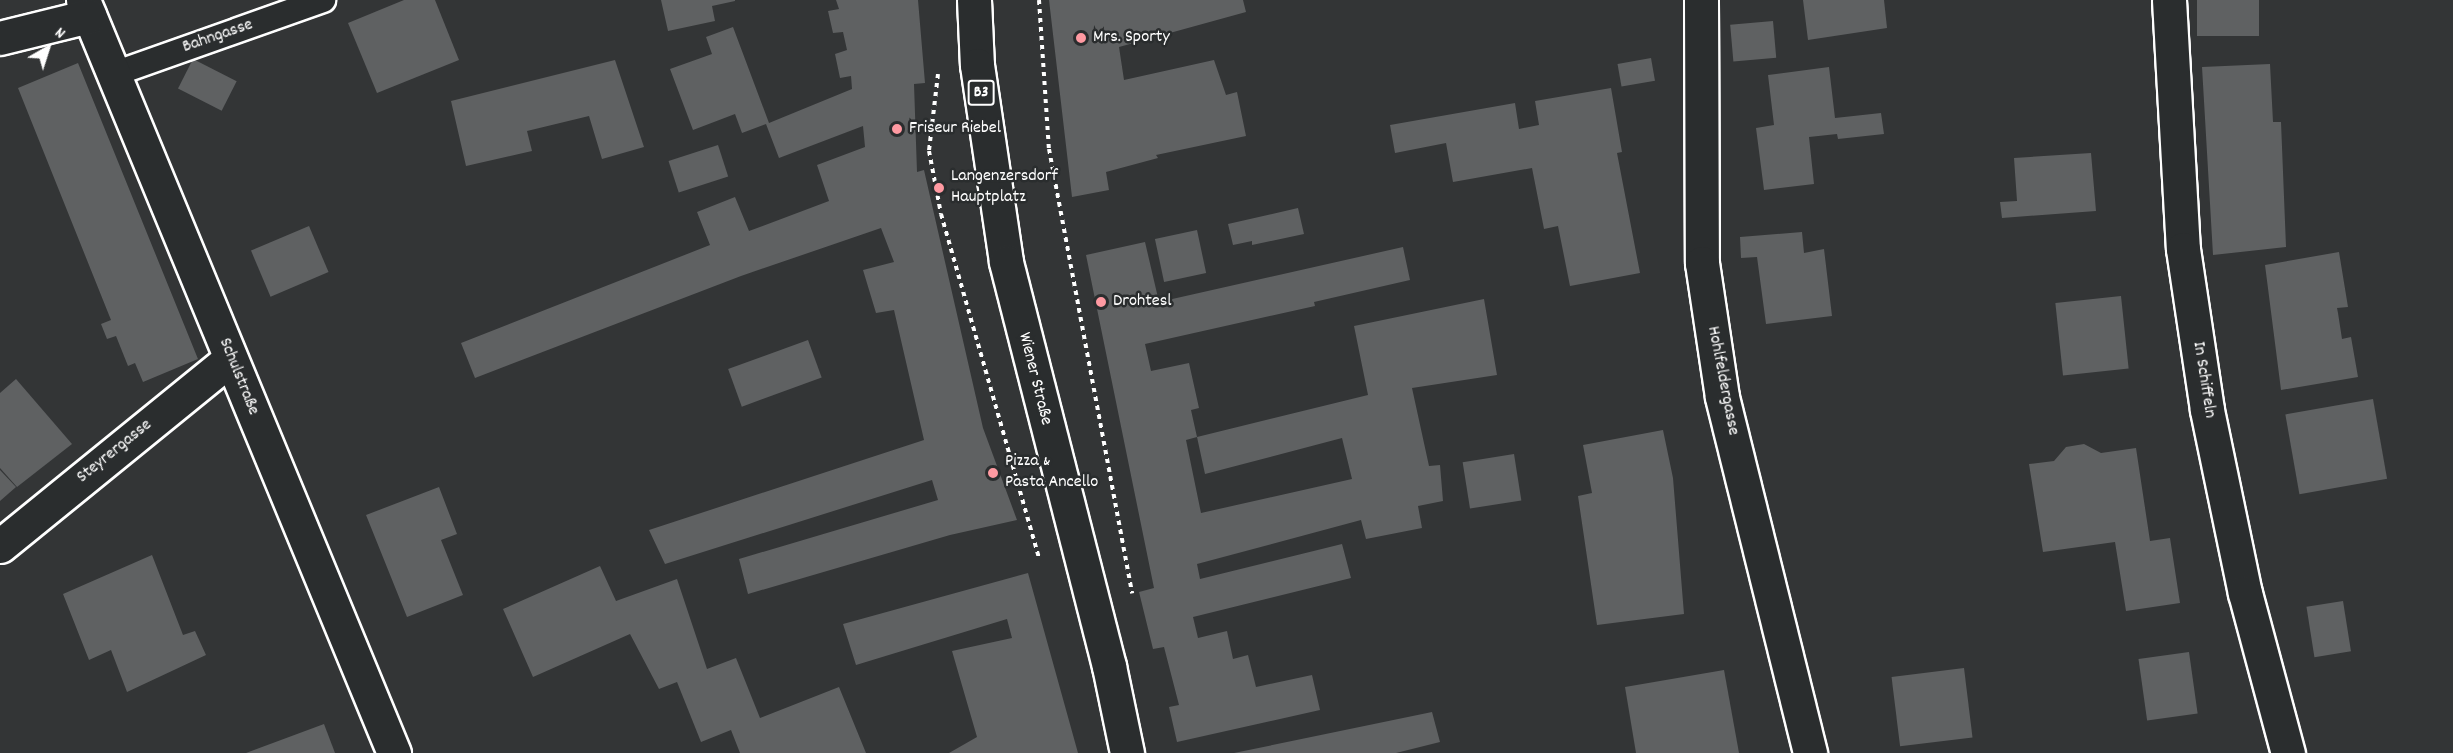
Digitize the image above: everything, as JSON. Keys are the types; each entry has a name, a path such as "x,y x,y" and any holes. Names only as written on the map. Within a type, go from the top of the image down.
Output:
{"street":[{"name":"Wiener Straße","path":"974,0 977,65 1006,262 1109,666 1127,753"},
{"name":"Hohlfeldergasse","path":"1701,0 1702,262 1722,398 1810,753"},
{"name":"In Schiffeln","path":"2169,0 2183,249 2207,410 2245,592 2288,753"},
{"name":"Schulstraße","path":"86,8 394,753"},
{"path":"0,38 86,8"},
{"name":"Steyrergasse","path":"0,546 230,359"}],"lane":[{"name":"Bahngasse","path":"114,74 323,0"}],"path":[{"path":"1038,0 1049,149 1134,602"}],"building":[{"path":"404,0 435,0 459,60 377,93 348,23"},
{"path":"661,0 735,1 712,6 715,21 668,31"},
{"path":"836,0 918,0 925,83 914,84 917,172 924,170 983,428 1017,520 950,535 748,594 739,559 938,500 932,480 665,564 649,530 924,440 894,310 876,313 863,270 894,262 881,228 741,276 475,378 461,343 710,245 697,212 735,197 749,231 829,201 817,165 865,147 863,126 779,158 766,124 742,133 735,114 693,130 670,69 712,54 706,37 733,27 769,123 852,89 851,76 840,78 835,54 847,50 843,32 833,33 828,11 839,9"},
{"path":"1049,0 1243,0 1246,12 1119,47 1124,80 1214,60 1226,95 1237,92 1246,136 1156,155 1158,158 1106,172 1109,190 1072,197"},
{"path":"1803,0 1884,0 1887,28 1808,40"},
{"path":"2197,0 2259,0 2259,36 2197,36"},
{"path":"1773,21 1776,58 1733,62 1730,25"},
{"path":"1651,58 1655,81 1622,87 1618,64"},
{"path":"193,59 237,81 222,111 178,88"},
{"path":"615,60 644,147 602,159 589,116 527,131 532,151 466,166 451,101"},
{"path":"78,63 198,359 143,382 135,363 128,366 116,336 107,339 101,324 111,320 18,88"},
{"path":"2270,64 2273,122 2281,122 2286,247 2213,255 2202,67"},
{"path":"1829,67 1835,118 1881,113 1884,134 1838,139 1837,134 1809,137 1814,184 1764,190 1756,128 1774,125 1768,75"},
{"path":"1611,88 1622,152 1617,153 1640,273 1570,286 1558,226 1544,229 1532,168 1453,182 1446,143 1395,153 1390,125 1515,103 1519,129 1539,125 1535,101"},
{"path":"718,145 728,176 679,192 669,161"},
{"path":"2091,153 2096,211 2002,218 2000,202 2017,201 2014,158"},
{"path":"1298,208 1304,234 1252,245 1252,241 1233,245 1228,224"},
{"path":"309,226 329,272 271,297 251,251"},
{"path":"1197,230 1206,273 1164,282 1155,239"},
{"path":"1802,232 1804,253 1824,249 1832,316 1766,324 1757,257 1741,258 1740,237"},
{"path":"1145,242 1159,302 1403,247 1410,280 1314,302 1315,306 1145,344 1151,371 1189,363 1199,408 1191,410 1197,437 1368,395 1354,326 1484,299 1497,375 1412,388 1429,466 1440,465 1443,501 1418,506 1422,528 1366,539 1361,520 1197,564 1200,579 1342,544 1351,578 1193,617 1198,638 1227,631 1233,659 1248,655 1256,687 1312,675 1320,710 1177,742 1169,707 1179,705 1164,647 1153,649 1139,592 1154,588 1086,255","holes":["1197,437 1205,474 1342,438 1352,479 1201,513 1186,440"]},
{"path":"2339,252 2348,307 2337,308 2342,339 2351,337 2358,377 2281,390 2265,265"},
{"path":"2121,296 2129,369 2063,375 2055,303"},
{"path":"808,340 822,378 742,407 728,369"},
{"path":"16,379 72,444 17,487 0,468 0,393"},
{"path":"2373,399 2387,479 2299,494 2285,414"},
{"path":"1663,430 1673,478 1684,614 1597,625 1578,496 1592,493 1583,445"},
{"path":"2084,444 2101,453 2136,448 2150,541 2170,538 2180,603 2126,611 2115,542 2043,552 2029,464 2054,461 2066,447"},
{"path":"1514,454 1521,500 1470,509 1463,462"},
{"path":"0,470 16,487 0,501"},
{"path":"439,487 457,534 441,540 463,595 407,617 366,515"},
{"path":"152,555 183,635 195,631 206,655 127,692 111,650 89,660 63,594"},
{"path":"600,566 616,601 677,579 707,669 736,658 760,718 839,687 866,753 740,753 731,730 701,742 677,682 659,689 630,634 533,677 503,609"},
{"path":"1028,573 1078,753 949,753 977,737 952,651 1012,638 1007,619 856,665 843,624"},
{"path":"2343,601 2351,651 2314,657 2306,607"},
{"path":"2189,652 2198,713 2147,720 2138,659"},
{"path":"1964,668 1973,737 1900,746 1892,677"},
{"path":"1724,670 1739,753 1636,753 1625,687"},
{"path":"1432,712 1440,742 1396,753 1234,753"},
{"path":"324,724 335,753 246,753"}],"place":[{"name":"Mrs. Sporty","path":"1081,38"},
{"name":"Friseur Riebel","path":"897,129"},
{"name":"Langenzersdorf Hauptplatz","path":"939,188"},
{"name":"Drohtesl","path":"1101,302"},
{"name":"Pizza & Pasta Ancello","path":"993,473"}]}
